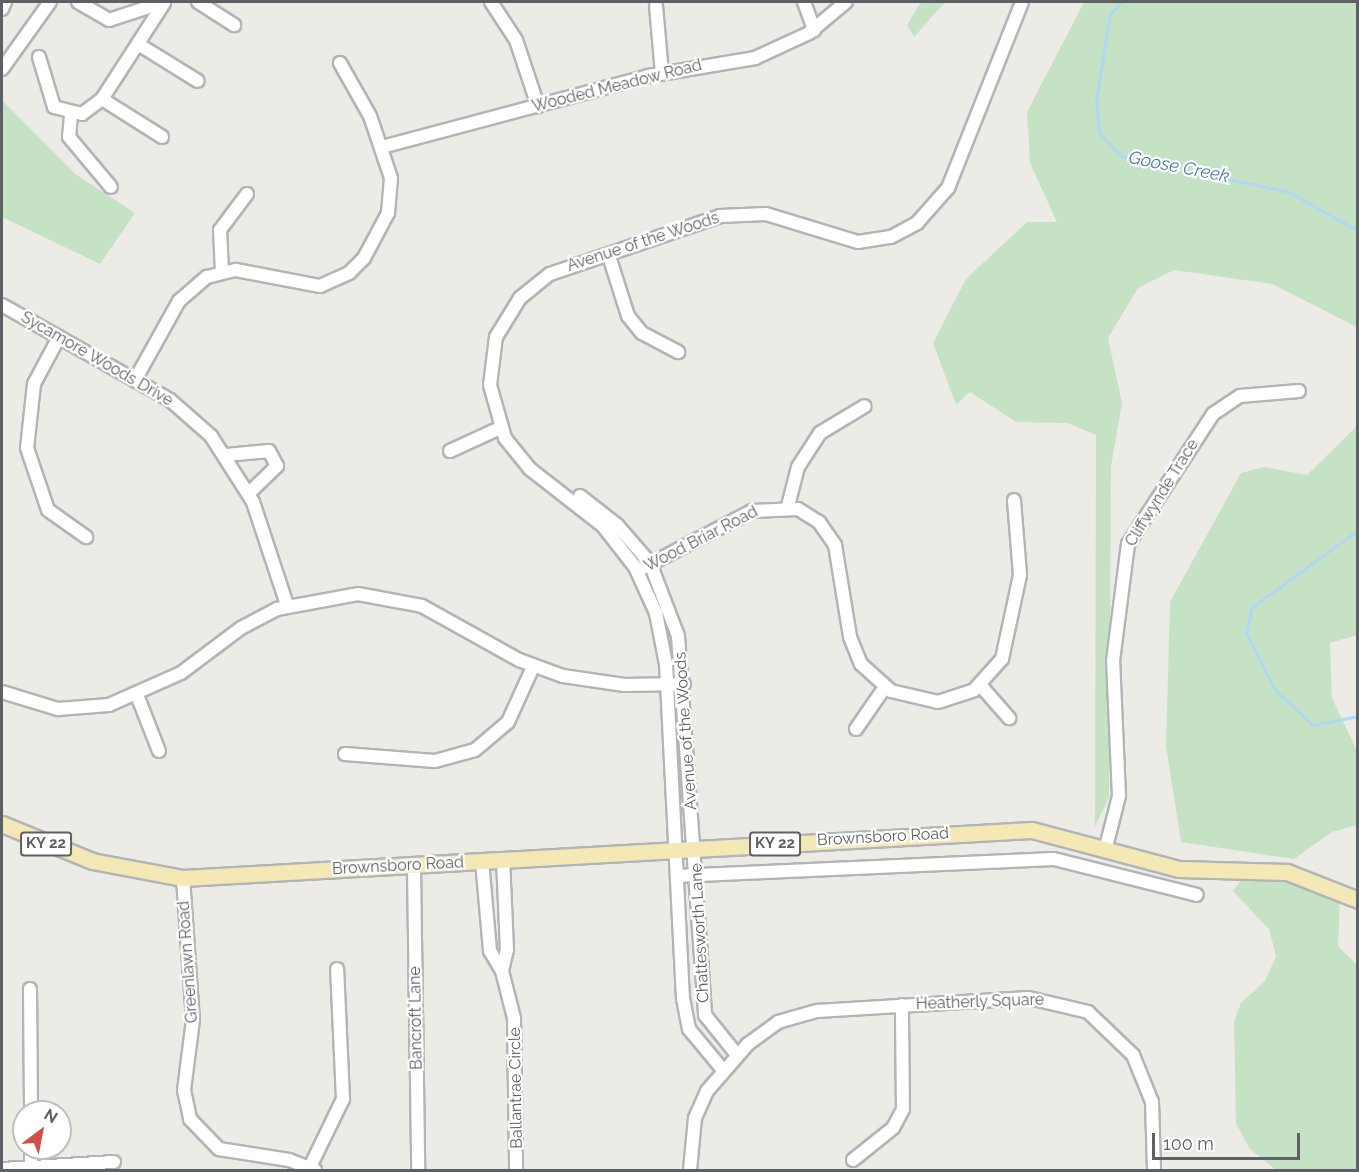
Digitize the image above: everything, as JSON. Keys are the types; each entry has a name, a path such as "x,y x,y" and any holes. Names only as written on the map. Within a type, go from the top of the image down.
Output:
{"main road":[{"name":"KY 22","path":"2,824 92,861 183,878"},
{"name":"Brownsboro Road","path":"183,878 696,850 1006,830 1059,834 1179,869 1287,872 1358,900"}],"street":[{"path":"2,9 5,2"},
{"path":"2,69 50,2"},
{"path":"78,2 109,20 164,2"},
{"path":"71,115 102,99 164,2"},
{"path":"198,2 234,25"},
{"path":"491,2 516,40 538,106"},
{"path":"804,2 814,30"},
{"name":"Wooded Meadow Road","path":"382,147 662,73 755,58 814,30 846,2"},
{"name":"Avenue of the Woods","path":"696,850 684,684 672,614 650,563 601,510 530,468 500,428 490,370 506,317 550,274 741,213 788,218 833,238 858,242 891,237 917,223 948,188 1022,2"},
{"path":"657,3 662,73"},
{"path":"138,44 198,81"},
{"path":"39,57 54,107 71,115"},
{"path":"135,380 184,294 222,272 249,272 312,287 349,273 388,213 391,178 382,147 340,63"},
{"path":"102,99 162,137"},
{"path":"71,115 69,137 111,187"},
{"path":"222,272 220,230 247,194"},
{"path":"609,256 628,316 642,333 678,352"},
{"name":"Sycamore Woods Drive","path":"2,305 184,410 226,455 249,493 287,605"},
{"path":"59,337 31,396 27,448 48,510 86,537"},
{"name":"Cliffwynde Trace","path":"1106,848 1119,796 1113,661 1128,544 1212,414 1240,396 1299,391"},
{"path":"865,406 820,433 798,467 788,506 819,522 830,536 838,555 853,647 885,687 906,698 938,702 981,686 1002,659 1017,604 1020,558 1014,500"},
{"path":"450,451 500,428"},
{"path":"226,455 269,452 277,466 249,493"},
{"name":"Avenue of the Woods","path":"554,484 603,526 637,571 658,621 667,684 675,851"},
{"name":"Wood Briar Road","path":"637,571 752,510 788,506"},
{"path":"2,692 58,709 95,708 137,695 181,674 241,628 287,605 358,594 404,601 455,621 533,667 596,682 684,684"},
{"path":"345,754 435,761 475,750 508,722 533,667"},
{"path":"981,686 1010,718"},
{"path":"856,729 885,687"},
{"path":"137,695 159,751"},
{"name":"Chattesworth Lane","path":"696,850 706,1017 737,1055"},
{"name":"Chattesworth Lane","path":"675,851 688,1022 723,1070"},
{"path":"676,876 1054,859 1197,895"},
{"name":"Ballantrae Circle","path":"502,971 507,950 503,860"},
{"name":"Ballantrae Circle","path":"482,861 490,951 502,971 517,1042 516,1170"},
{"name":"Bancroft Lane","path":"414,866 418,1170"},
{"name":"Greenlawn Road","path":"183,878 193,1020 184,1090 190,1119 219,1149 312,1169"},
{"path":"679,926 700,924"},
{"path":"312,1169 343,1099 337,969"},
{"path":"30,989 32,1100"},
{"name":"Heatherly Square","path":"737,1055 762,1032 795,1015 902,1005 1050,999 1100,1019 1127,1046 1148,1083 1155,1125 1154,1170"},
{"path":"853,1160 892,1128 903,1109 902,1005"},
{"path":"688,1022 706,1017"},
{"path":"690,1170 695,1118 723,1070 737,1055"},
{"path":"31,1160 31,1167"},
{"path":"2,1169 114,1162"}],"green space":[{"path":"921,2 945,2 914,37 907,25"},
{"path":"1084,2 1357,2 1357,327 1272,284 1174,270 1138,288 1108,338 1122,403 1111,466 1109,797 1095,827 1096,435 1068,423 1016,422 970,392 956,405 933,343 966,279 1027,222 1057,222 1030,163 1027,112"},
{"path":"2,100 75,174 135,213 100,264 2,217"},
{"path":"1357,426 1357,635 1330,643 1332,698 1357,751 1357,825 1332,832 1294,859 1181,842 1166,746 1170,602 1241,473 1264,467 1307,475"},
{"path":"1270,874 1340,898 1338,946 1357,965 1357,1170 1276,1170 1249,1148 1236,1123 1234,1022 1241,1003 1265,981 1276,956 1269,929 1233,891 1243,878"}],"waterway":[{"name":"Goose Creek","path":"1121,2 1110,14 1096,100 1099,133 1121,156 1289,192 1358,231"},
{"name":"Goose Creek","path":"1358,530 1252,607 1246,633 1275,690 1313,725 1358,716"}]}
